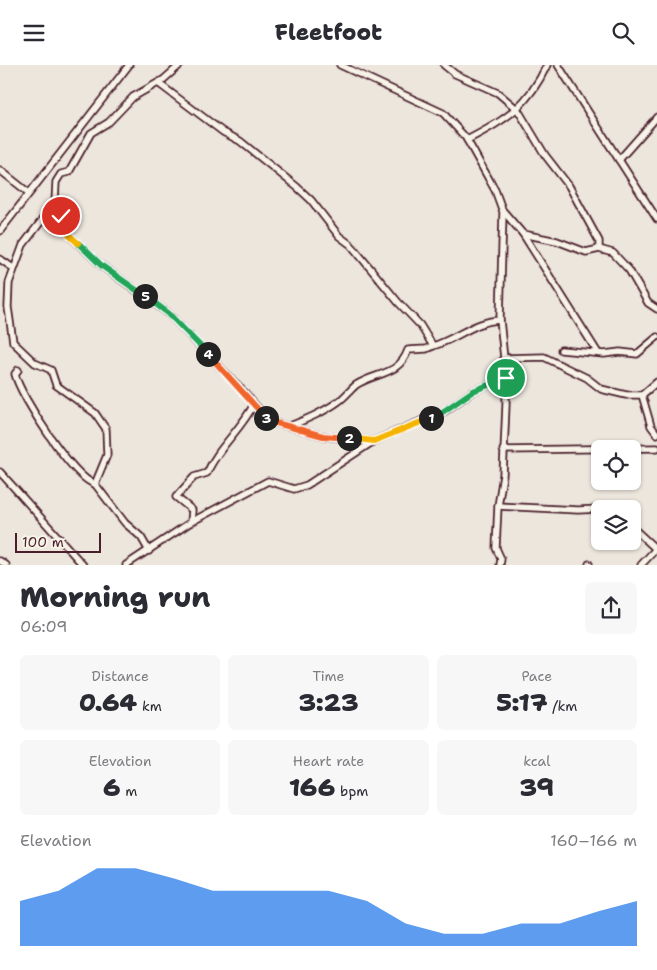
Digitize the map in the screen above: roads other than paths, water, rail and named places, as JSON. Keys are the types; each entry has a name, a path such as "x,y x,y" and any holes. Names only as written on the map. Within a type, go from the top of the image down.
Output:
{"street":[{"path":"0,231 129,65"},
{"path":"95,484 107,455 106,429 95,413 56,385 51,370 35,363 13,342 8,307 9,283 13,268 31,233 55,203 56,182 61,175 68,173 91,133 109,122 138,93 158,83 180,65"},
{"path":"340,65 443,113 467,140 495,191 503,212 523,234 598,353"},
{"path":"444,65 455,74 498,93 518,110 546,155 569,186 599,241 599,249"},
{"path":"467,140 518,110 538,85 547,65"},
{"path":"558,65 657,219"},
{"path":"158,83 224,132 240,141 311,200 338,236 351,245 398,302 420,325 433,346"},
{"path":"619,160 657,117"},
{"path":"0,170 29,193"},
{"path":"500,565 501,559 496,549 504,449 506,378 500,320 503,212"},
{"path":"46,215 61,216 69,235 102,266 168,313 269,421 323,436 374,441"},
{"path":"523,234 557,241 586,253 599,249 615,255 629,270 648,303 657,309"},
{"path":"0,259 13,268"},
{"path":"290,426 319,413 338,401 357,385 385,374 404,361 408,350 426,349 445,343 485,321 500,320"},
{"path":"561,350 637,354 657,337"},
{"path":"504,358 544,357 587,378 600,389 626,395 642,395 657,383"},
{"path":"18,370 15,374 17,385 50,438 78,473 88,483 95,484 125,523 141,537 149,551"},
{"path":"126,565 191,522 268,481 294,489 307,485 374,441 444,411 473,391 506,378"},
{"path":"642,395 651,426 657,435"},
{"path":"191,522 192,510 176,497 194,477 206,473 214,457 247,419 254,404"},
{"path":"504,449 657,448"},
{"path":"0,472 83,565"},
{"path":"498,506 591,509"},
{"path":"641,536 656,550 641,565"},
{"path":"0,561 6,565"}]}
